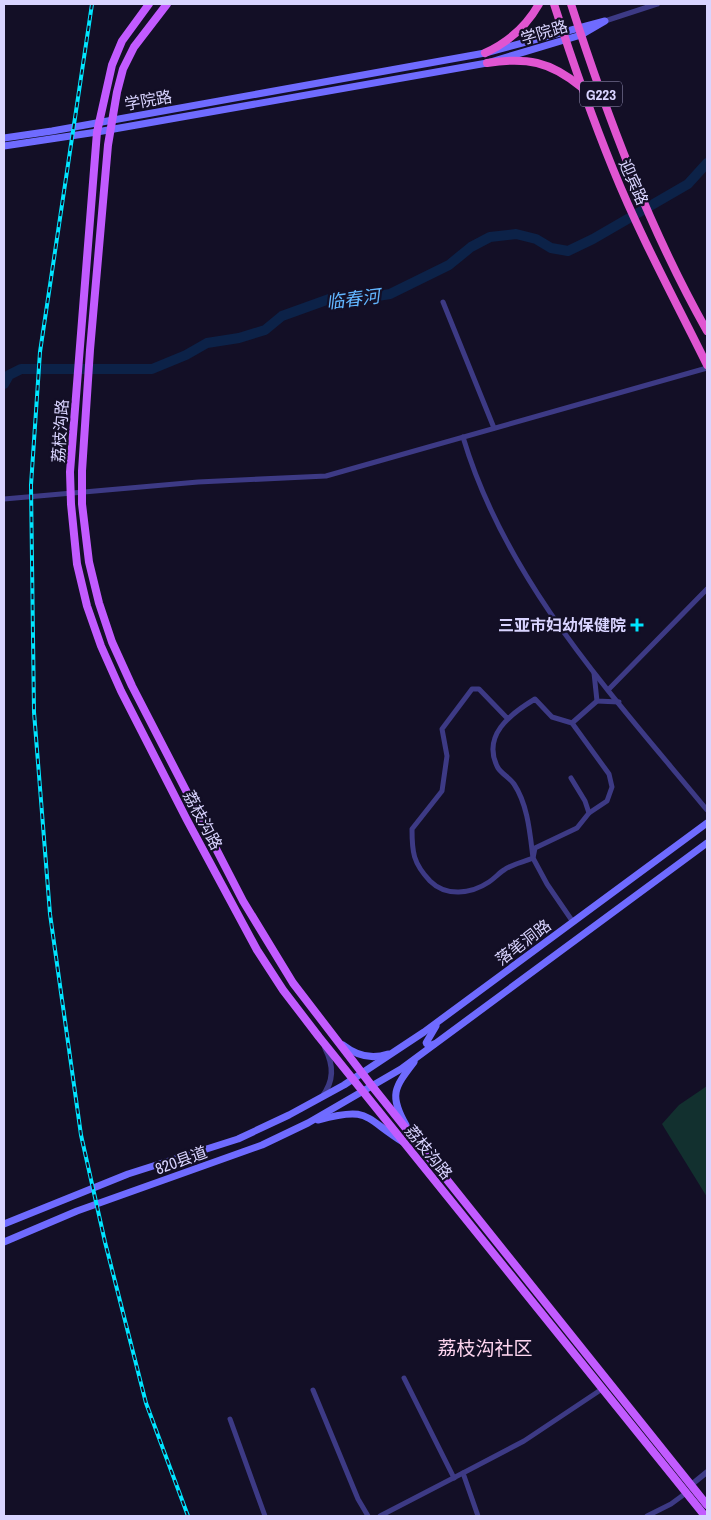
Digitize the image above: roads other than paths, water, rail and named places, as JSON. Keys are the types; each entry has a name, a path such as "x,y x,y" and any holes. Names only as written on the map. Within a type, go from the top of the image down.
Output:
{"highway":[{"path":"485,53 502,45 529,23 539,4"},
{"name":"迎宾路","path":"554,4 581,87 622,189 707,366"},
{"name":"迎宾路","path":"571,4 614,131 636,184 707,331"},
{"path":"488,63 514,59 536,62 568,76 581,87"}],"main road":[{"name":"荔枝沟路","path":"149,4 122,41 112,66 97,132 79,350 70,493 77,564 87,606 101,646 121,691 248,932 283,990 362,1092 704,1516"},
{"name":"荔枝沟路","path":"167,4 134,47 123,69 112,120 90,350 82,492 86,545 99,603 112,642 132,686 268,943 293,983 362,1074 707,1505"},
{"name":"学院路","path":"4,138 485,53 605,21"},
{"name":"学院路","path":"4,146 97,132 488,63 581,35 605,21"},
{"name":"落笔洞路","path":"353,1080 444,1017 707,823"},
{"name":"落笔洞路","path":"362,1092 434,1044 707,843"},
{"path":"434,1044 428,1046 427,1040 444,1017"},
{"path":"337,1041 352,1052 371,1058 386,1055 402,1047"},
{"path":"412,1136 394,1101 396,1088 420,1054"},
{"name":"820县道","path":"4,1224 128,1174 238,1139 353,1080"},
{"name":"820县道","path":"4,1242 76,1212 262,1145 362,1092"},
{"path":"308,1122 348,1113 363,1114 377,1122 404,1143"}],"street":[{"path":"605,21 657,4"},
{"path":"442,302 494,428"},
{"path":"4,499 198,482 326,476 707,366"},
{"path":"463,437 489,505 555,623 707,810"},
{"path":"608,690 707,589"},
{"path":"594,672 597,701"},
{"path":"507,718 479,689 472,689 442,729 447,756 442,791 412,828 412,852 420,870 435,886 449,893 466,892 488,883 506,868 533,858"},
{"path":"533,858 535,848 577,828 589,814 607,801 612,787 609,774 572,723 552,717 535,699 507,718 494,743 493,756 500,770 514,785 525,811 530,831 533,858 547,884 573,922"},
{"path":"572,723 597,701 619,702"},
{"path":"571,778 585,801 589,814"},
{"path":"319,1037 328,1055 332,1072 331,1086 320,1098"},
{"path":"404,1378 454,1478"},
{"path":"380,1516 524,1441 602,1389"},
{"path":"312,1390 358,1499 368,1516"},
{"path":"230,1419 265,1516"},
{"path":"692,1485 707,1472"},
{"path":"463,1473 478,1516"},
{"path":"647,1516 671,1504 686,1493"}],"waterway":[{"name":"临春河","path":"4,384 9,375 21,369 152,369 186,355 207,343 239,338 265,330 282,316 332,298 365,298 390,294 449,265 471,247 490,237 516,234 536,239 551,248 568,251 593,239 688,184 707,163"}],"railway":[{"path":"92,4 40,352 31,485 34,712 50,914 81,1135 105,1242 146,1403 188,1516"}],"place":[{"name":"三亚市妇幼保健院","path":"637,625"}],"district":[{"name":"荔枝沟社区","path":"485,1348"}]}
